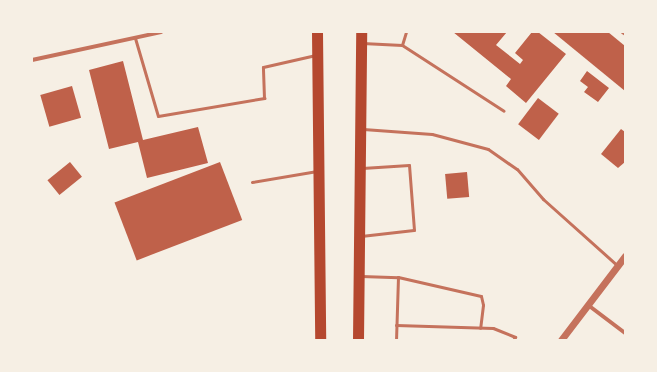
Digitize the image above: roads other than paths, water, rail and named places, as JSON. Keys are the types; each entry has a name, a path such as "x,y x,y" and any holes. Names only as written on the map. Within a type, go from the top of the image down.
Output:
{"highway":[{"path":"317,32 320,340"},
{"path":"358,340 361,36"}],"street":[{"path":"32,60 161,32"},
{"path":"561,340 625,256"},
{"path":"588,305 625,333"}],"lane":[{"path":"402,44 406,32"},
{"path":"361,36 402,44 504,111"},
{"path":"135,38 158,116 264,98 263,66 317,54"},
{"path":"360,128 432,134 488,149 517,169 543,199 618,266"},
{"path":"359,236 414,230 408,165 360,168"},
{"path":"252,182 319,171"},
{"path":"359,276 398,277 481,296 483,305 480,328"},
{"path":"396,339 398,277"},
{"path":"396,325 493,328 520,340"}]}
